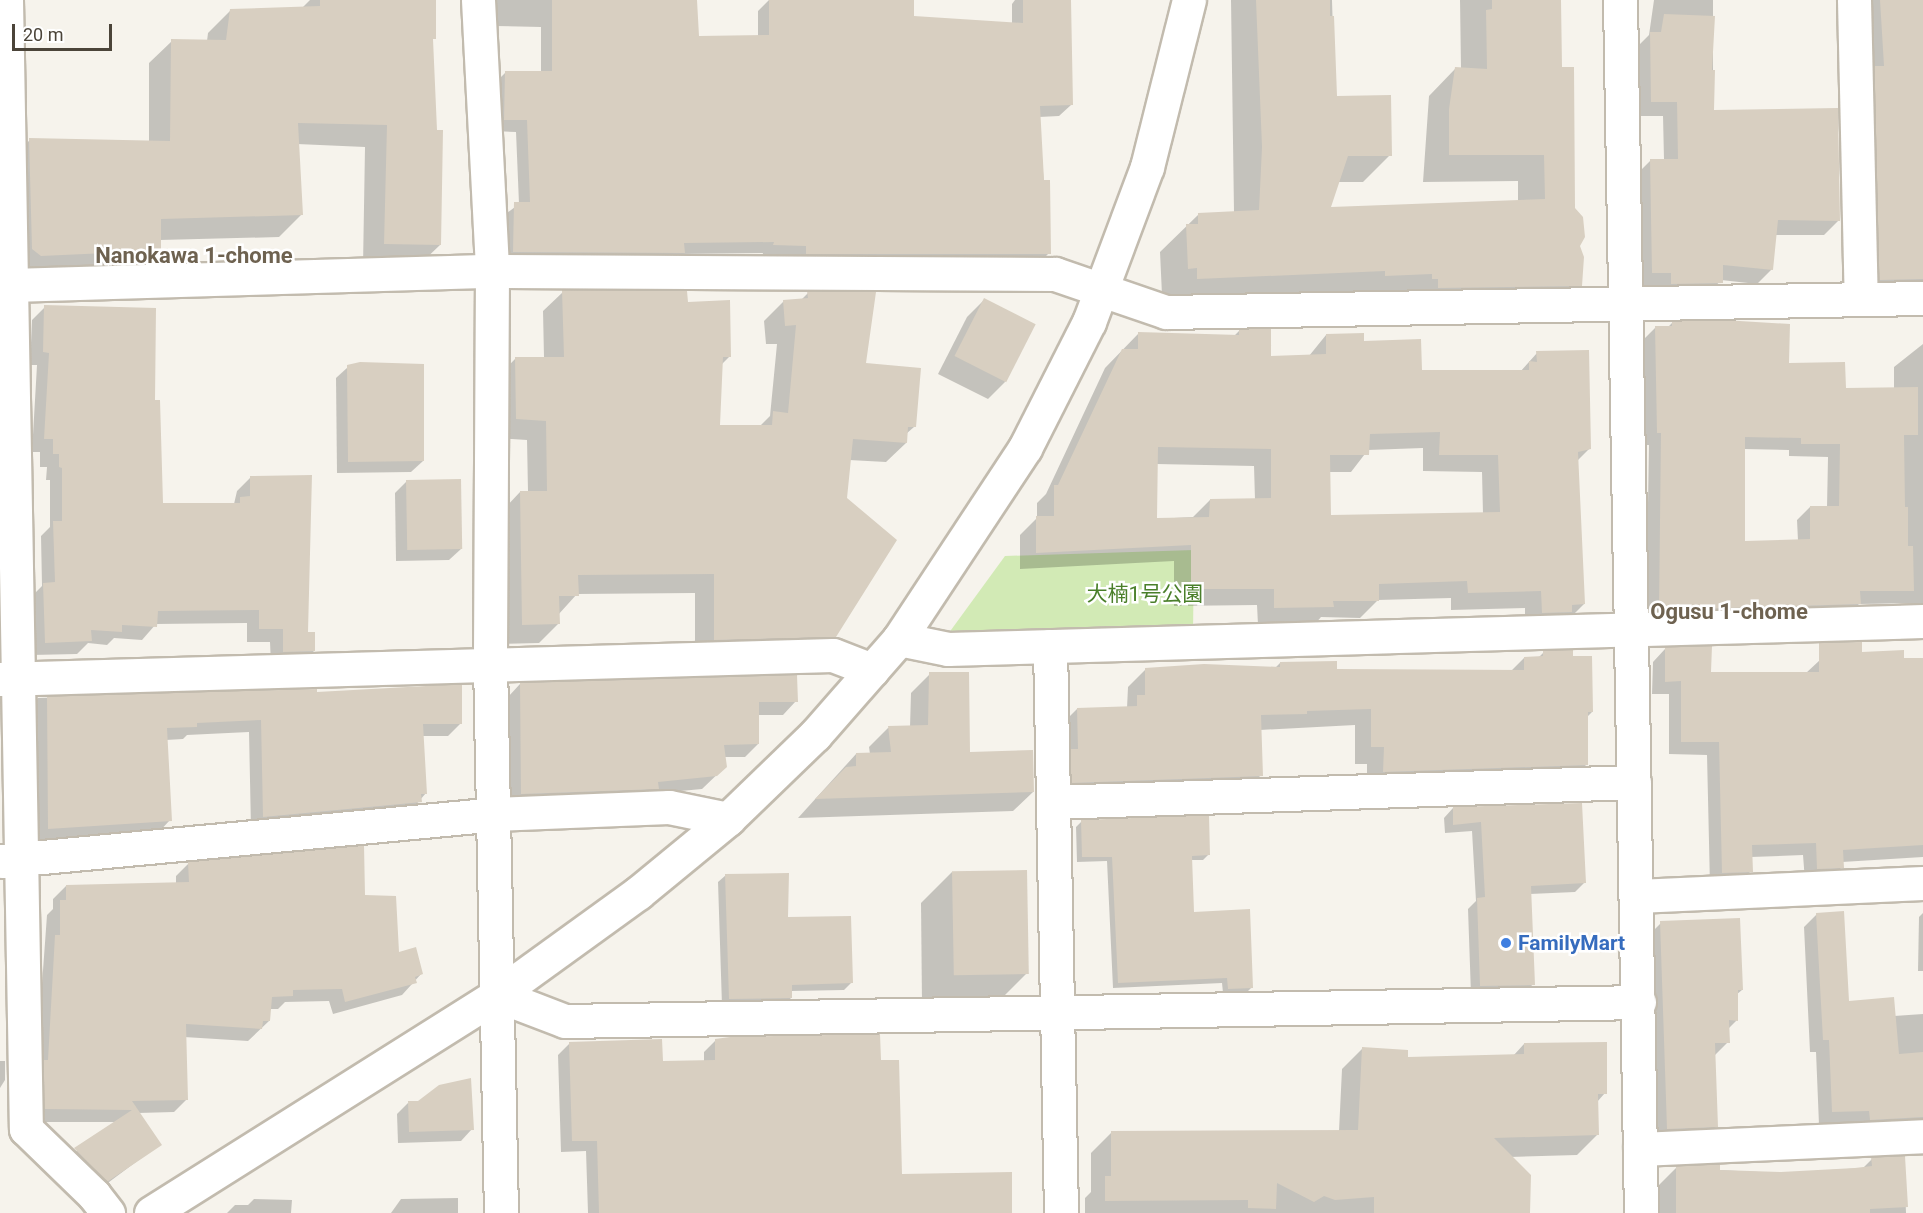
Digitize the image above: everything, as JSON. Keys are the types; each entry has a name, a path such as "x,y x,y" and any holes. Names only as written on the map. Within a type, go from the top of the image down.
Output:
{"street":[{"path":"6,0 5,287 13,1129 94,1195 108,1213"},
{"path":"478,0 492,271 490,662 501,1213"},
{"path":"151,1213 497,995 638,893 728,819 815,735 899,639 1025,448 1104,288 1148,167 1189,0"},
{"path":"1620,0 1633,631 1641,1213"},
{"path":"1854,0 1861,298"},
{"path":"5,287 492,271 1055,274 1104,288 1166,312 1923,298"},
{"path":"899,639 948,649 1923,621"},
{"path":"1050,646 1061,1213"},
{"path":"9,678 490,662 833,655 872,670"},
{"path":"1053,802 1634,782"},
{"path":"9,862 494,814 669,807 728,819"},
{"path":"1637,896 1923,883"},
{"path":"497,995 565,1021 1639,1002"},
{"path":"1640,1149 1923,1136"}],"green space":[{"name":"大楠1号公園","path":"1194,550 1193,634 943,641 1005,556"}],"building":[{"path":"320,0 436,0 436,39 433,39 437,130 443,130 441,245 384,244 387,125 298,123 303,215 161,219 161,258 128,259 128,252 41,256 32,249 29,138 170,141 171,39 226,40 230,9 320,6"},
{"path":"552,0 697,0 699,36 769,35 769,0 914,0 914,16 1023,23 1023,0 1071,0 1073,105 1040,106 1044,180 1050,180 1051,254 806,254 806,246 773,245 774,242 684,243 685,253 513,252 514,202 530,202 527,120 504,120 505,71 552,71"},
{"path":"1256,0 1330,0 1330,16 1334,16 1337,96 1391,95 1392,156 1348,156 1331,207 1545,199 1544,155 1449,155 1449,109 1455,67 1487,69 1486,10 1492,9 1492,0 1561,0 1562,67 1574,67 1575,208 1583,217 1585,237 1580,246 1584,257 1582,286 1438,288 1438,279 1432,279 1432,274 1385,276 1385,271 1197,279 1197,268 1188,269 1186,224 1198,224 1198,213 1259,210 1262,147"},
{"path":"1880,0 1923,0 1923,279 1879,280 1874,66 1884,66"},
{"path":"1664,14 1715,16 1712,70 1715,70 1714,110 1838,108 1840,221 1778,220 1773,270 1723,265 1723,283 1671,284 1671,273 1652,273 1650,159 1678,159 1677,102 1651,102 1650,32 1661,32"},
{"path":"562,290 687,291 688,302 730,300 731,357 723,357 720,425 772,425 773,411 788,413 796,325 785,326 783,300 808,298 807,291 876,292 866,363 921,368 916,427 908,427 907,443 853,439 847,498 897,540 836,637 714,640 714,574 578,575 579,596 559,596 560,624 522,625 520,491 547,491 546,421 516,419 515,357 564,357"},
{"path":"984,298 1036,324 1006,382 954,356"},
{"path":"44,305 156,308 155,400 160,400 163,503 240,503 240,497 250,496 250,476 312,475 308,632 315,632 315,651 283,652 283,629 259,629 259,610 158,611 157,627 122,625 122,632 91,630 92,641 45,643 43,583 55,582 53,521 62,521 62,468 59,467 59,454 53,454 53,439 44,439 49,353 43,352"},
{"path":"1723,320 1790,324 1789,363 1845,362 1846,388 1918,387 1918,435 1904,435 1905,507 1908,507 1908,546 1913,546 1914,591 1860,591 1861,604 1659,610 1661,433 1657,433 1655,326 1672,326 1672,321","holes":["1745,437 1801,438 1801,444 1840,444 1839,506 1810,506 1810,539 1745,541"]},
{"path":"1239,329 1271,329 1271,356 1326,354 1326,334 1364,333 1364,341 1421,339 1422,370 1529,370 1529,361 1537,362 1536,351 1589,350 1591,449 1578,452 1585,604 1572,605 1572,612 1542,613 1541,591 1468,593 1467,581 1379,584 1379,601 1333,601 1334,607 1274,608 1274,589 1191,589 1191,545 1036,553 1036,516 1054,516 1054,485 1058,485 1122,349 1138,349 1138,332 1239,335","holes":["1440,432 1439,455 1498,455 1500,512 1331,515 1330,455 1369,455 1370,434","1158,447 1271,449 1271,498 1210,499 1209,517 1157,518"]},
{"path":"360,362 424,364 424,461 348,462 347,365"},
{"path":"461,479 462,549 407,550 406,480"},
{"path":"1862,642 1862,652 1904,650 1904,658 1923,658 1923,845 1843,850 1844,868 1817,869 1816,843 1752,845 1753,872 1722,873 1719,742 1681,742 1681,681 1665,682 1665,647 1712,646 1711,672 1819,672 1819,643"},
{"path":"1573,650 1573,656 1592,656 1593,712 1588,712 1588,765 1383,772 1384,747 1371,747 1371,709 1307,711 1307,714 1261,715 1263,776 1071,783 1071,749 1078,749 1077,708 1137,706 1137,695 1145,695 1145,668 1204,664 1280,667 1280,662 1337,661 1337,669 1524,670 1524,657 1543,656 1543,651"},
{"path":"929,672 969,672 970,752 1033,750 1034,792 815,799 846,767 856,766 856,753 891,752 888,726 928,725"},
{"path":"797,675 798,702 759,702 759,744 724,745 727,767 717,776 658,782 659,789 521,794 520,683"},
{"path":"462,684 462,724 423,724 427,794 421,794 422,802 263,817 261,720 197,723 197,727 167,728 172,821 48,829 47,696 317,689 317,692"},
{"path":"1582,803 1586,883 1531,886 1535,985 1480,986 1477,898 1485,897 1481,822 1453,825 1453,807"},
{"path":"1209,815 1210,855 1192,856 1194,912 1250,909 1253,988 1228,989 1227,978 1118,983 1112,857 1082,857 1081,820"},
{"path":"364,845 365,895 396,896 399,952 416,947 423,974 415,977 417,983 345,1002 342,989 293,990 293,996 272,997 270,1021 263,1021 262,1029 186,1024 188,1100 132,1101 162,1145 107,1182 74,1148 132,1110 44,1109 44,1060 48,1060 55,935 60,935 60,900 66,900 66,885 189,882 188,862"},
{"path":"1027,870 1029,974 954,975 952,871"},
{"path":"789,873 788,917 851,916 853,983 792,985 792,998 729,999 725,874"},
{"path":"1844,911 1849,1001 1894,997 1899,1054 1923,1052 1923,1117 1870,1120 1869,1111 1832,1112 1829,1040 1823,1040 1816,913"},
{"path":"1740,918 1743,990 1738,990 1738,1021 1729,1020 1730,1043 1715,1043 1718,1127 1667,1129 1660,921"},
{"path":"880,1034 881,1060 899,1060 902,1174 1012,1172 1012,1213 599,1213 597,1141 572,1141 569,1042 662,1039 663,1061 715,1060 715,1039"},
{"path":"1607,1042 1607,1094 1598,1094 1599,1135 1494,1138 1531,1175 1530,1213 1374,1213 1374,1197 1335,1200 1324,1196 1314,1202 1277,1183 1276,1209 1248,1208 1248,1200 1105,1201 1105,1176 1111,1176 1111,1131 1358,1130 1362,1047 1408,1050 1408,1057 1524,1054 1524,1043"},
{"path":"471,1078 474,1130 409,1132 408,1101 418,1101 439,1085"},
{"path":"1905,1156 1908,1207 1870,1209 1870,1213 1676,1213 1676,1166 1720,1164 1720,1170 1781,1172 1872,1166 1871,1157"}],"place":[{"name":"FamilyMart","path":"1506,943"}],"district":[{"name":"Nanokawa 1-chome","path":"194,256"},
{"name":"Ogusu 1-chome","path":"1729,612"}]}
